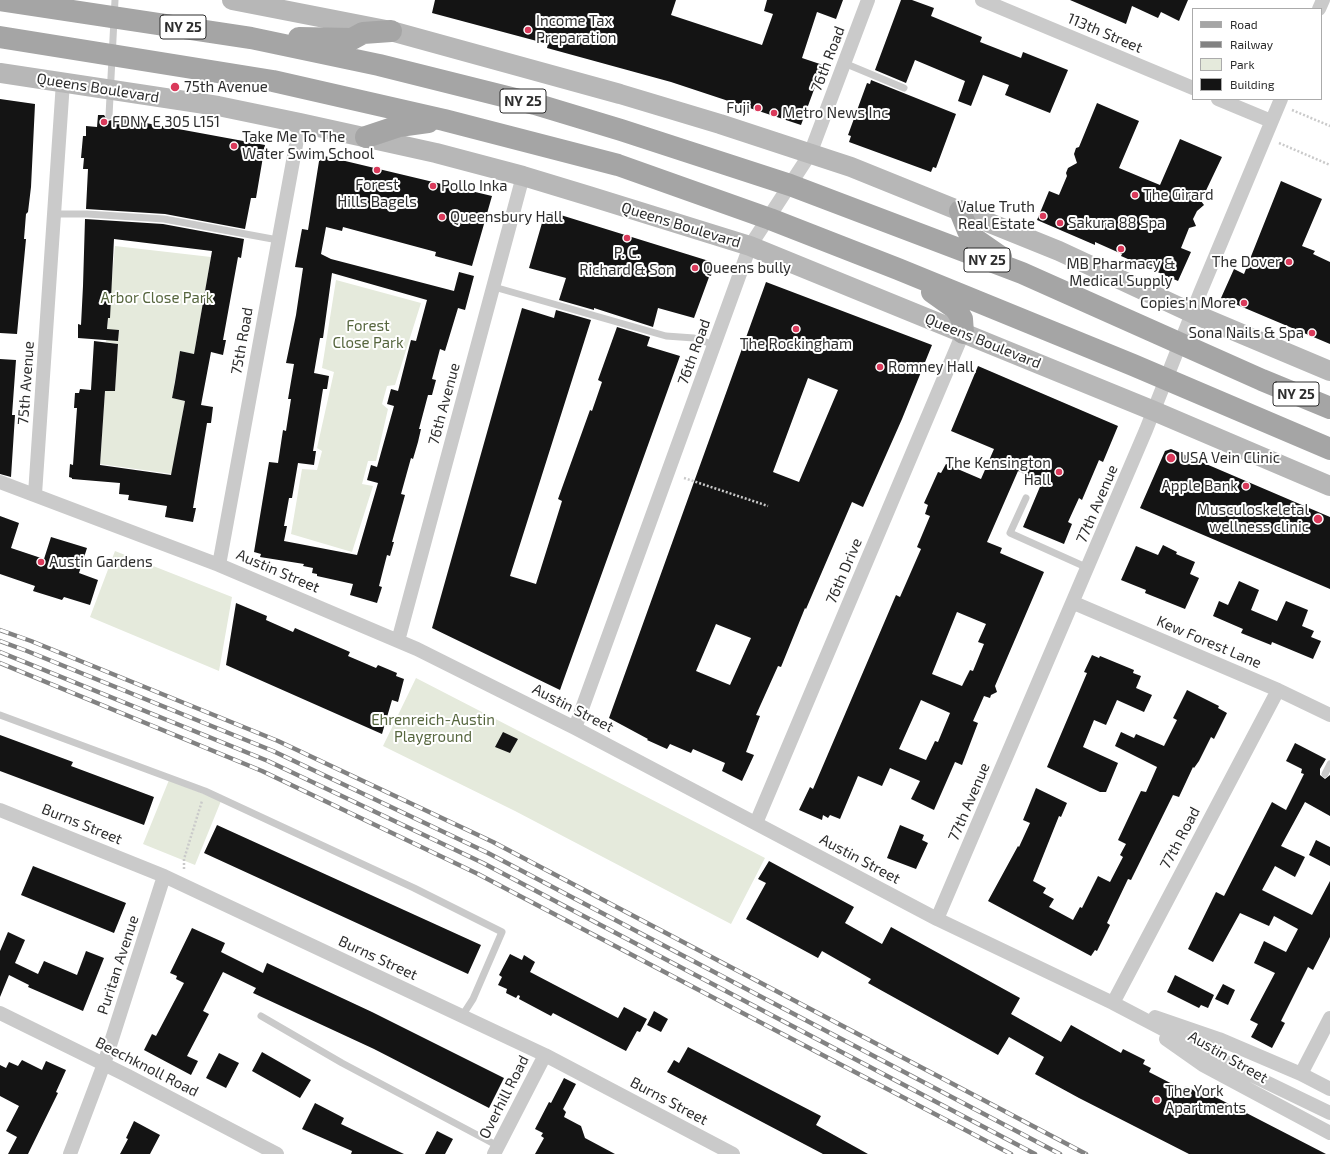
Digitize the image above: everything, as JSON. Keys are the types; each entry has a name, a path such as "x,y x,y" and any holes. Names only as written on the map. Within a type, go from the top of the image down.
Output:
{"main road":[{"name":"NY 25","path":"0,0 115,8 379,65 534,104 621,130 790,185 1022,273 1330,408"},
{"path":"251,38 352,39 364,33 391,31"},
{"name":"NY 25","path":"0,37 273,81 444,120 618,166 770,219 1167,380 1330,449"},
{"path":"366,137 399,126 444,120"},
{"path":"960,211 963,224 975,238 1022,273"},
{"path":"898,270 956,309 962,319 963,333"}],"street":[{"path":"232,0 391,31 620,94 720,124 851,167 1059,251 1192,313 1330,371"},
{"name":"76th Road","path":"575,728 750,246 770,219 810,154 868,0"},
{"name":"113th Street","path":"982,0 1192,88"},
{"name":"Queens Boulevard","path":"0,73 63,82 81,87 218,106 436,153 523,176 750,246 1154,411 1330,486"},
{"name":"75th Avenue","path":"35,494 63,82"},
{"path":"1220,100 1271,121"},
{"name":"77th Avenue","path":"938,919 1074,603 1167,380 1192,313 1281,100"},
{"name":"75th Road","path":"219,565 300,123"},
{"name":"76th Avenue","path":"398,641 523,176"},
{"name":"76th Drive","path":"756,823 963,333"},
{"name":"Austin Street","path":"0,482 219,565 398,641 575,728 938,919 1113,1003 1243,1071 1330,1114"},
{"name":"Kew Forest Lane","path":"1074,603 1278,690 1330,715"},
{"name":"77th Road","path":"1113,1003 1278,690"},
{"name":"Burns Street","path":"0,810 164,876 545,1055 718,1150 733,1154"},
{"name":"Puritan Avenue","path":"70,1154 104,1064 164,876"},
{"name":"Austin Street","path":"1113,1003 1219,1039 1301,1074 1330,1089"},
{"name":"Austin Street","path":"1113,1003 1203,1065 1330,1133"},
{"name":"Beechknoll Road","path":"0,1013 104,1064 276,1154"},
{"path":"1301,1074 1330,1018"},
{"name":"Overhill Road","path":"496,1150 545,1055"}],"lane":[{"path":"110,116 110,90 115,8"},
{"path":"844,63 904,88"},
{"path":"54,214 87,214 164,219 278,240"},
{"path":"494,287 666,336 694,338 715,345"},
{"path":"1026,498 1010,533 1088,568"},
{"path":"0,715 205,791 414,888 502,932 473,999 462,1016"},
{"path":"1325,774 1330,764"},
{"path":"261,1016 496,1150"}],"path":[{"path":"1292,110 1330,126"},
{"path":"1278,143 1330,165"},
{"path":"684,478 768,506"},
{"path":"184,872 184,859 205,791"}],"green space":[{"name":"Arbor Close Park","path":"115,246 211,257 194,354 180,351 172,398 185,401 172,474 100,464 105,391 115,391 118,344 106,342"},
{"name":"Forest Close Park","path":"336,280 421,303 395,385 387,386 382,404 388,409 376,461 368,461 362,484 373,486 352,552 291,534 302,469 317,470 322,451 317,448 334,372 322,368"},
{"path":"115,551 232,597 219,671 90,617"},
{"name":"Ehrenreich-Austin Playground","path":"416,678 765,858 731,924 515,811 383,746"},
{"path":"169,780 221,801 195,865 143,844"}],"building":[{"path":"435,0 676,0 671,15 762,45 773,14 764,11 767,0 843,0 836,19 817,12 802,58 823,65 801,125 671,82 547,48 548,44 432,13"},
{"path":"901,0 912,0 934,8 931,16 982,37 980,42 1021,58 1023,52 1068,70 1050,113 1005,95 1009,85 983,75 971,106 958,101 965,81 915,60 906,83 875,70"},
{"path":"1070,0 1188,0 1179,21 1161,12 1158,18 1132,6 1126,24"},
{"path":"871,80 956,114 936,168 933,167 931,172 849,142 851,136 848,135 867,83 870,84"},
{"path":"0,99 35,104 31,187 28,212 26,214 24,239 26,239 17,334 0,333"},
{"name":"The Girard","path":"1097,103 1139,121 1119,168 1160,185 1180,139 1222,157 1201,201 1204,205 1197,211 1193,219 1196,226 1189,228 1181,248 1191,252 1178,281 1121,256 1122,254 1095,242 1095,245 1037,220 1049,191 1059,195 1067,176 1066,173 1068,168 1077,163 1074,154 1076,148 1079,147"},
{"path":"98,115 104,115 108,121 112,120 114,116 124,117 124,119 265,145 256,198 251,198 245,229 165,214 86,209 88,169 83,169 84,158 81,158 83,136 86,136 86,126 97,127"},
{"path":"320,155 492,196 472,266 435,256 436,252 343,227 342,231 326,227 321,254 331,259 454,291 459,272 474,276 465,310 458,308 445,351 440,349 432,379 436,380 432,395 428,395 419,429 421,429 418,442 413,459 411,458 401,494 405,495 392,542 394,542 390,556 387,555 379,586 382,587 377,603 350,595 353,584 317,576 317,574 312,573 313,568 303,566 304,564 260,557 261,554 254,552 269,462 278,463 283,430 286,431 291,399 288,399 294,364 286,363 296,315 303,268 295,267 302,229 308,230","holes":["332,273 427,300 416,341 411,340 398,391 391,389 387,404 394,406 377,467 371,465 367,480 378,483 357,555 284,541 287,526 284,526 289,498 292,498 298,463 314,465 316,451 313,451 323,389 327,389 329,376 314,373 320,338 323,338"]},
{"name":"The Dover","path":"1281,181 1322,199 1302,246 1315,251 1313,254 1330,262 1330,344 1221,298 1234,269 1244,274"},
{"path":"551,212 709,261 712,269 694,318 658,308 653,327 594,308 594,310 559,300 566,278 529,268 544,216"},
{"path":"85,219 163,224 244,239 241,258 238,257 223,340 226,340 223,355 211,352 201,405 213,407 211,423 207,423 193,508 196,508 193,522 165,517 167,506 128,500 129,495 119,494 120,483 72,479 69,477 70,464 73,465 77,408 74,408 75,393 79,393 80,389 91,390 94,341 118,344 115,391 105,391 100,465 171,475 185,401 172,398 180,351 194,354 212,251 114,239 110,318 108,318 107,329 119,330 118,341 78,338 78,324 81,325"},
{"path":"766,282 932,345 902,419 863,507 852,502 806,609 805,608 781,667 778,666 756,715 760,716 746,752 754,755 742,781 722,771 725,763 693,749 691,753 670,744 667,749 647,740 648,739 609,718","holes":["808,378 838,390 799,482 773,472","716,624 751,638 730,685 696,671"]},
{"path":"522,308 554,318 556,310 591,320 510,576 536,584 562,501 558,499 590,410 592,411 602,382 598,380 617,327 650,337 647,346 680,356 560,690 432,628"},
{"path":"0,359 16,360 12,415 15,415 11,477 0,474"},
{"path":"978,366 1118,426 1103,462 1099,460 1082,500 1079,498 1068,522 1072,524 1064,544 1023,527 1042,482 1018,471 987,542 1002,548 1000,553 1044,572 995,686 997,692 991,695 990,698 984,696 973,721 978,723 962,765 955,762 934,810 911,799 920,781 890,768 882,786 858,776 840,819 830,815 828,818 823,815 822,820 799,810 810,787 813,789 896,595 900,597 921,549 917,547 930,516 925,514 928,505 924,503 938,472 941,473 946,464 981,479 994,449 951,431","holes":["957,612 986,624 978,642 984,644 973,671 970,670 962,686 932,674","921,700 950,713 938,742 935,741 926,760 899,749"]},
{"path":"1171,449 1330,517 1330,589 1140,508 1165,451"},
{"name":"Austin Gardens","path":"0,516 19,523 11,548 44,559 51,537 87,548 79,573 98,580 90,605 64,597 62,600 33,591 35,586 0,574"},
{"path":"1163,545 1177,552 1176,554 1195,562 1190,574 1199,578 1185,609 1145,593 1146,590 1121,580 1136,546 1158,555"},
{"path":"1239,581 1259,590 1251,610 1277,621 1286,601 1308,610 1302,626 1314,631 1311,637 1321,641 1313,659 1272,642 1271,645 1241,633 1243,629 1213,616 1219,601 1228,605"},
{"path":"236,603 267,616 266,620 293,632 295,628 350,652 348,656 376,668 378,665 397,673 396,676 404,679 398,702 392,700 382,734 226,665"},
{"path":"1092,655 1099,658 1100,656 1134,670 1133,673 1141,676 1136,688 1152,695 1144,712 1117,700 1106,725 1094,720 1083,747 1118,763 1106,792 1100,792 1047,767 1087,673 1084,672"},
{"path":"1187,690 1219,706 1218,708 1227,713 1214,739 1211,737 1199,761 1194,768 1193,767 1179,797 1173,795 1131,880 1128,879 1107,923 1110,925 1097,951 1095,950 1091,956 988,901 1018,846 1019,847 1030,823 1023,820 1036,788 1067,803 1061,817 1059,816 1033,881 1046,888 1043,893 1054,899 1049,907 1073,920 1080,907 1082,908 1098,876 1110,882 1123,857 1120,855 1126,844 1118,840 1141,791 1146,792 1157,767 1115,746 1121,732 1134,738 1136,734 1164,746 1177,720 1173,718"},
{"path":"503,732 518,739 510,753 495,747"},
{"path":"0,735 73,762 71,766 154,797 144,825 0,771"},
{"path":"1295,743 1326,759 1320,769 1320,775 1325,779 1330,775 1330,816 1305,802 1281,846 1305,857 1295,877 1275,866 1262,890 1312,915 1330,881 1330,937 1313,970 1308,967 1281,1021 1285,1023 1272,1048 1251,1037 1258,1024 1250,1020 1275,973 1254,963 1264,941 1286,952 1298,929 1274,916 1269,926 1240,913 1213,962 1188,949 1216,892 1224,896 1272,802 1286,810 1304,774 1301,773 1302,769 1286,761"},
{"path":"217,825 481,945 468,974 204,853"},
{"path":"900,825 924,835 922,840 928,843 916,869 887,858"},
{"path":"1316,840 1330,847 1330,866 1309,855"},
{"path":"769,861 854,907 845,923 882,944 891,927 1020,998 1011,1014 1061,1042 1071,1025 1121,1053 1123,1049 1145,1060 1143,1064 1151,1068 1149,1072 1184,1090 1186,1086 1195,1091 1196,1087 1326,1154 1189,1154 1079,1098 1035,1074 1044,1057 1009,1037 998,1055 868,983 871,979 822,951 818,958 746,919 766,883 758,879"},
{"path":"33,866 126,903 114,933 21,895"},
{"path":"192,928 225,943 221,952 263,973 267,963 372,1012 504,1078 489,1108 374,1049 253,993 256,988 223,972 203,1011 209,1014 187,1056 198,1061 191,1075 144,1050 152,1034 156,1036 184,983 176,979 177,976 170,973"},
{"path":"8,932 25,940 15,963 38,974 44,961 77,975 86,951 104,958 83,1011 28,987 29,985 9,975 0,997 0,951"},
{"path":"510,954 522,960 524,955 535,962 530,972 618,1018 624,1007 647,1019 640,1032 637,1031 626,1051 553,1013 551,1016 519,999 520,996 518,995 516,998 506,993 507,989 498,985 502,977 499,975"},
{"path":"1175,975 1214,995 1208,1008 1201,1005 1199,1008 1167,992"},
{"path":"1223,984 1235,990 1228,1005 1215,999"},
{"path":"654,1011 668,1019 661,1032 647,1025"},
{"path":"688,1047 821,1116 816,1125 868,1154 823,1154 667,1072 674,1060 679,1063"},
{"path":"262,1052 311,1080 300,1098 252,1071"},
{"path":"219,1053 239,1063 226,1088 206,1078"},
{"path":"22,1060 42,1070 46,1061 66,1070 56,1092 58,1093 28,1154 8,1154 17,1137 6,1131 19,1106 0,1096 0,1065 6,1068 9,1062 18,1066"},
{"path":"564,1078 576,1084 563,1109 566,1112 564,1117 581,1126 585,1138 615,1154 535,1154 544,1138 541,1136 543,1133 535,1129"},
{"path":"315,1103 344,1118 341,1124 404,1154 351,1154 352,1151 302,1129"},
{"path":"134,1121 160,1135 150,1154 120,1154 128,1139 126,1138"},
{"path":"437,1131 453,1139 445,1154 425,1154"}],"railway":[{"path":"0,630 31,641 278,741 493,842 1086,1154"},
{"path":"0,641 273,751 488,853 1060,1154"},
{"path":"0,652 268,761 483,863 1035,1154"},
{"path":"0,663 262,771 478,874 1011,1154"}],"place":[{"name":"Income Tax Preparation","path":"528,30"},
{"name":"75th Avenue","path":"175,87"},
{"name":"Fuji","path":"758,108"},
{"name":"Metro News Inc","path":"774,113"},
{"name":"FDNY E 305 L151","path":"104,122"},
{"name":"Take Me To The Water Swim School","path":"234,146"},
{"name":"Forest Hills Bagels","path":"377,170"},
{"name":"Pollo Inka","path":"433,186"},
{"name":"The Girard","path":"1135,195"},
{"name":"Value Truth Real Estate","path":"1043,216"},
{"name":"Queensbury Hall","path":"442,217"},
{"name":"Sakura 88 Spa","path":"1060,223"},
{"name":"P. C. Richard & Son","path":"627,238"},
{"name":"MB Pharmacy & Medical Supply","path":"1121,249"},
{"name":"The Dover","path":"1289,262"},
{"name":"Queens bully","path":"695,268"},
{"name":"Copies'n More","path":"1244,303"},
{"name":"The Rockingham","path":"796,329"},
{"name":"Sona Nails & Spa","path":"1312,333"},
{"name":"Romney Hall","path":"880,367"},
{"name":"USA Vein Clinic","path":"1171,458"},
{"name":"The Kensington Hall","path":"1059,472"},
{"name":"Apple Bank","path":"1246,486"},
{"name":"Musculoskeletal wellness clinic","path":"1318,519"},
{"name":"Austin Gardens","path":"41,562"},
{"name":"The York Apartments","path":"1157,1100"}]}
